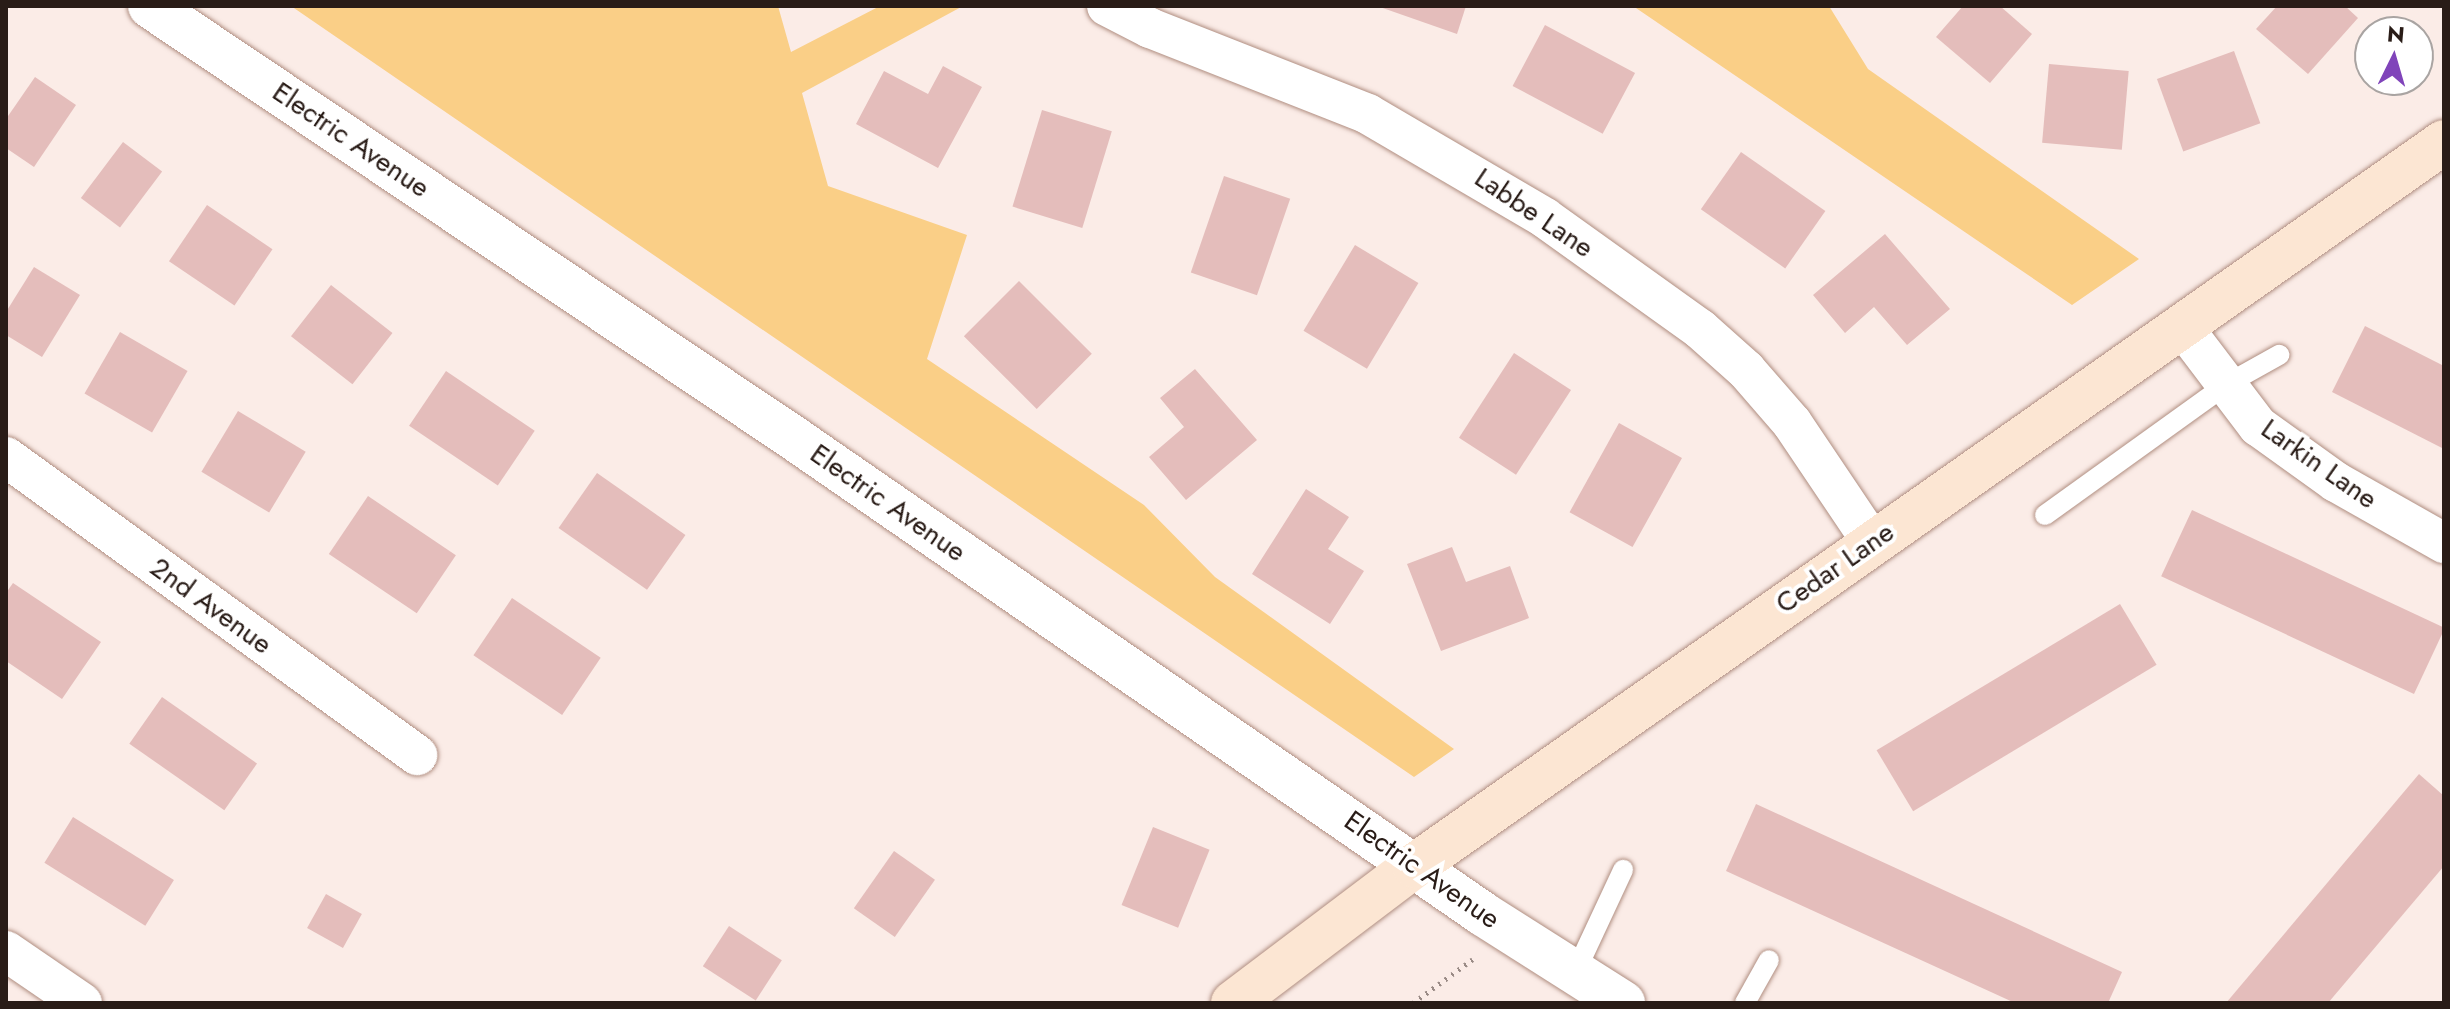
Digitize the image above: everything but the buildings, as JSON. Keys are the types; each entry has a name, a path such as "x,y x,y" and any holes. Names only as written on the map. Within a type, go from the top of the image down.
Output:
{"main road":[{"name":"Cedar Lane","path":"1233,1003 1414,866 1872,542 2442,147"}],"street":[{"name":"Electric Avenue","path":"150,6 795,439 1414,866 1623,1003"},
{"name":"Labbe Lane","path":"1107,6 1150,28 1368,114 1545,218 1700,329 1746,370 1792,423 1872,542"},
{"name":"Larkin Lane","path":"2182,326 2258,426 2336,482 2444,543"},
{"name":"2nd Avenue","path":"6,457 417,755"},
{"path":"6,951 82,1003"}],"lane":[{"path":"2045,515 2227,384 2279,355"},
{"path":"1575,973 1623,870"},
{"path":"1745,1003 1769,960"}],"path":[{"path":"1413,1003 1481,953"}],"shaded area":[{"path":"291,6 778,6 791,52 880,6 963,6 802,93 828,186 967,235 927,359 1144,505 1215,577 1454,749 1414,777"},
{"path":"1633,6 1829,6 1868,69 2139,259 2072,305"}]}
